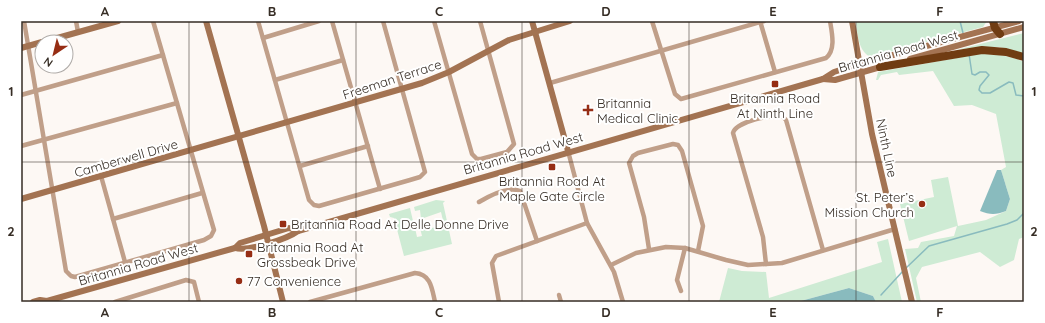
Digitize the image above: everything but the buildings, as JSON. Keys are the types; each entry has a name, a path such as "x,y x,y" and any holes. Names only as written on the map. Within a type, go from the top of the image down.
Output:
{"highway":[{"path":"880,67 951,51 982,50 1006,52 1024,57"}],"main road":[{"path":"71,34 118,21"},
{"path":"206,21 267,235 283,302"},
{"path":"532,21 568,152"},
{"name":"Freeman Terrace","path":"238,137 435,79 509,40 570,21"},
{"name":"Ninth Line","path":"852,21 860,72 881,172 908,279 912,302"},
{"name":"Britannia Road West","path":"235,248 242,250 269,243 291,236 298,230 823,79 834,72 1019,21"},
{"name":"Britannia Road West","path":"951,51 982,39 996,27 1024,27"},
{"path":"21,48 34,44"},
{"name":"Britannia Road West","path":"823,79 834,80 880,67"},
{"name":"Camberwell Drive","path":"21,199 238,137"},
{"name":"Britannia Road West","path":"33,302 40,300 47,302 235,248 240,243 289,228 298,230"}],"street":[{"path":"24,21 52,190 68,274 75,277 211,236 214,230 153,21"},
{"path":"76,21 78,32"},
{"path":"258,21 309,200 314,205 321,206 420,177 425,172 383,21"},
{"path":"263,38 320,21"},
{"path":"332,21 380,189"},
{"path":"434,21 474,157 481,160 507,152 513,148 514,140 480,21"},
{"path":"652,21 675,94 681,99 826,58 829,55 833,40 830,21"},
{"path":"550,83 761,21 775,72"},
{"path":"21,95 163,55"},
{"path":"275,80 343,60"},
{"path":"21,146 44,141 177,103"},
{"path":"766,264 763,237 734,130 739,124 774,115 783,117 786,120 823,250"},
{"path":"649,249 646,223 629,163 630,159 638,153 673,144 678,145 682,151 701,219 702,234 698,251"},
{"path":"300,166 368,146"},
{"path":"568,152 587,224 601,251 611,266 623,302"},
{"path":"101,176 126,262"},
{"path":"479,202 490,196 516,189 520,191 537,241"},
{"path":"113,219 202,193"},
{"path":"500,302 492,269 493,259 496,256 587,224"},
{"path":"611,266 624,258 649,249 666,247 685,248 737,263 782,263 895,229"},
{"path":"681,291 677,280 685,248"},
{"path":"310,302 415,272 426,276 431,282 435,302"},
{"path":"115,302 186,280 194,282 200,302"},
{"path":"559,295 561,302"}],"green space":[{"path":"856,21 987,21 983,27 871,57 863,51 859,41"},
{"path":"1024,33 1024,54 999,47 980,47 956,50"},
{"path":"979,54 1002,55 1024,62 1024,237 1019,239 1014,260 1000,267 980,252 922,267 916,278 921,302 917,302 905,249 918,248 921,242 954,236 957,226 909,241 900,204 934,197 931,180 948,177 958,226 986,220 1006,211 1010,199 1001,170 1006,167 996,114 972,105 954,106 933,71 899,75 897,72 881,75 878,80 876,80 878,72"},
{"path":"436,200 445,201 443,203 452,244 404,256 394,218 390,217 389,214 410,208 413,221 400,224 402,231 415,228 417,237 422,236 420,228 423,230 444,225 441,212 421,219 420,210 415,211 414,207"},
{"path":"888,239 902,302 876,302 873,296 849,288 797,302 719,302 728,268 742,271 766,272 769,298 882,262 877,242"}],"water":[{"path":"997,170 1001,170 1010,199 1006,211 993,214 980,211"},
{"path":"849,288 873,296 876,302 797,302"}],"waterway":[{"path":"960,21 963,33"},
{"path":"969,54 972,74 975,75 980,72 986,72 989,75 980,86 979,90 982,93 990,93 1009,82 1013,83 1016,95 1024,96"},
{"path":"906,268 929,246 1007,224 1017,220 1024,213"},
{"path":"881,295 903,271"}],"place":[{"name":"Britannia Road At Ninth Line","path":"775,84"},
{"name":"Britannia Medical Clinic","path":"588,110"},
{"name":"Britannia Road At Maple Gate Circle","path":"552,167"},
{"name":"St. Peter’s Mission Church","path":"922,204"},
{"name":"Britannia Road At Delle Donne Drive","path":"283,224"},
{"name":"Britannia Road At Grossbeak Drive","path":"249,254"},
{"name":"77 Convenience","path":"239,281"}]}
